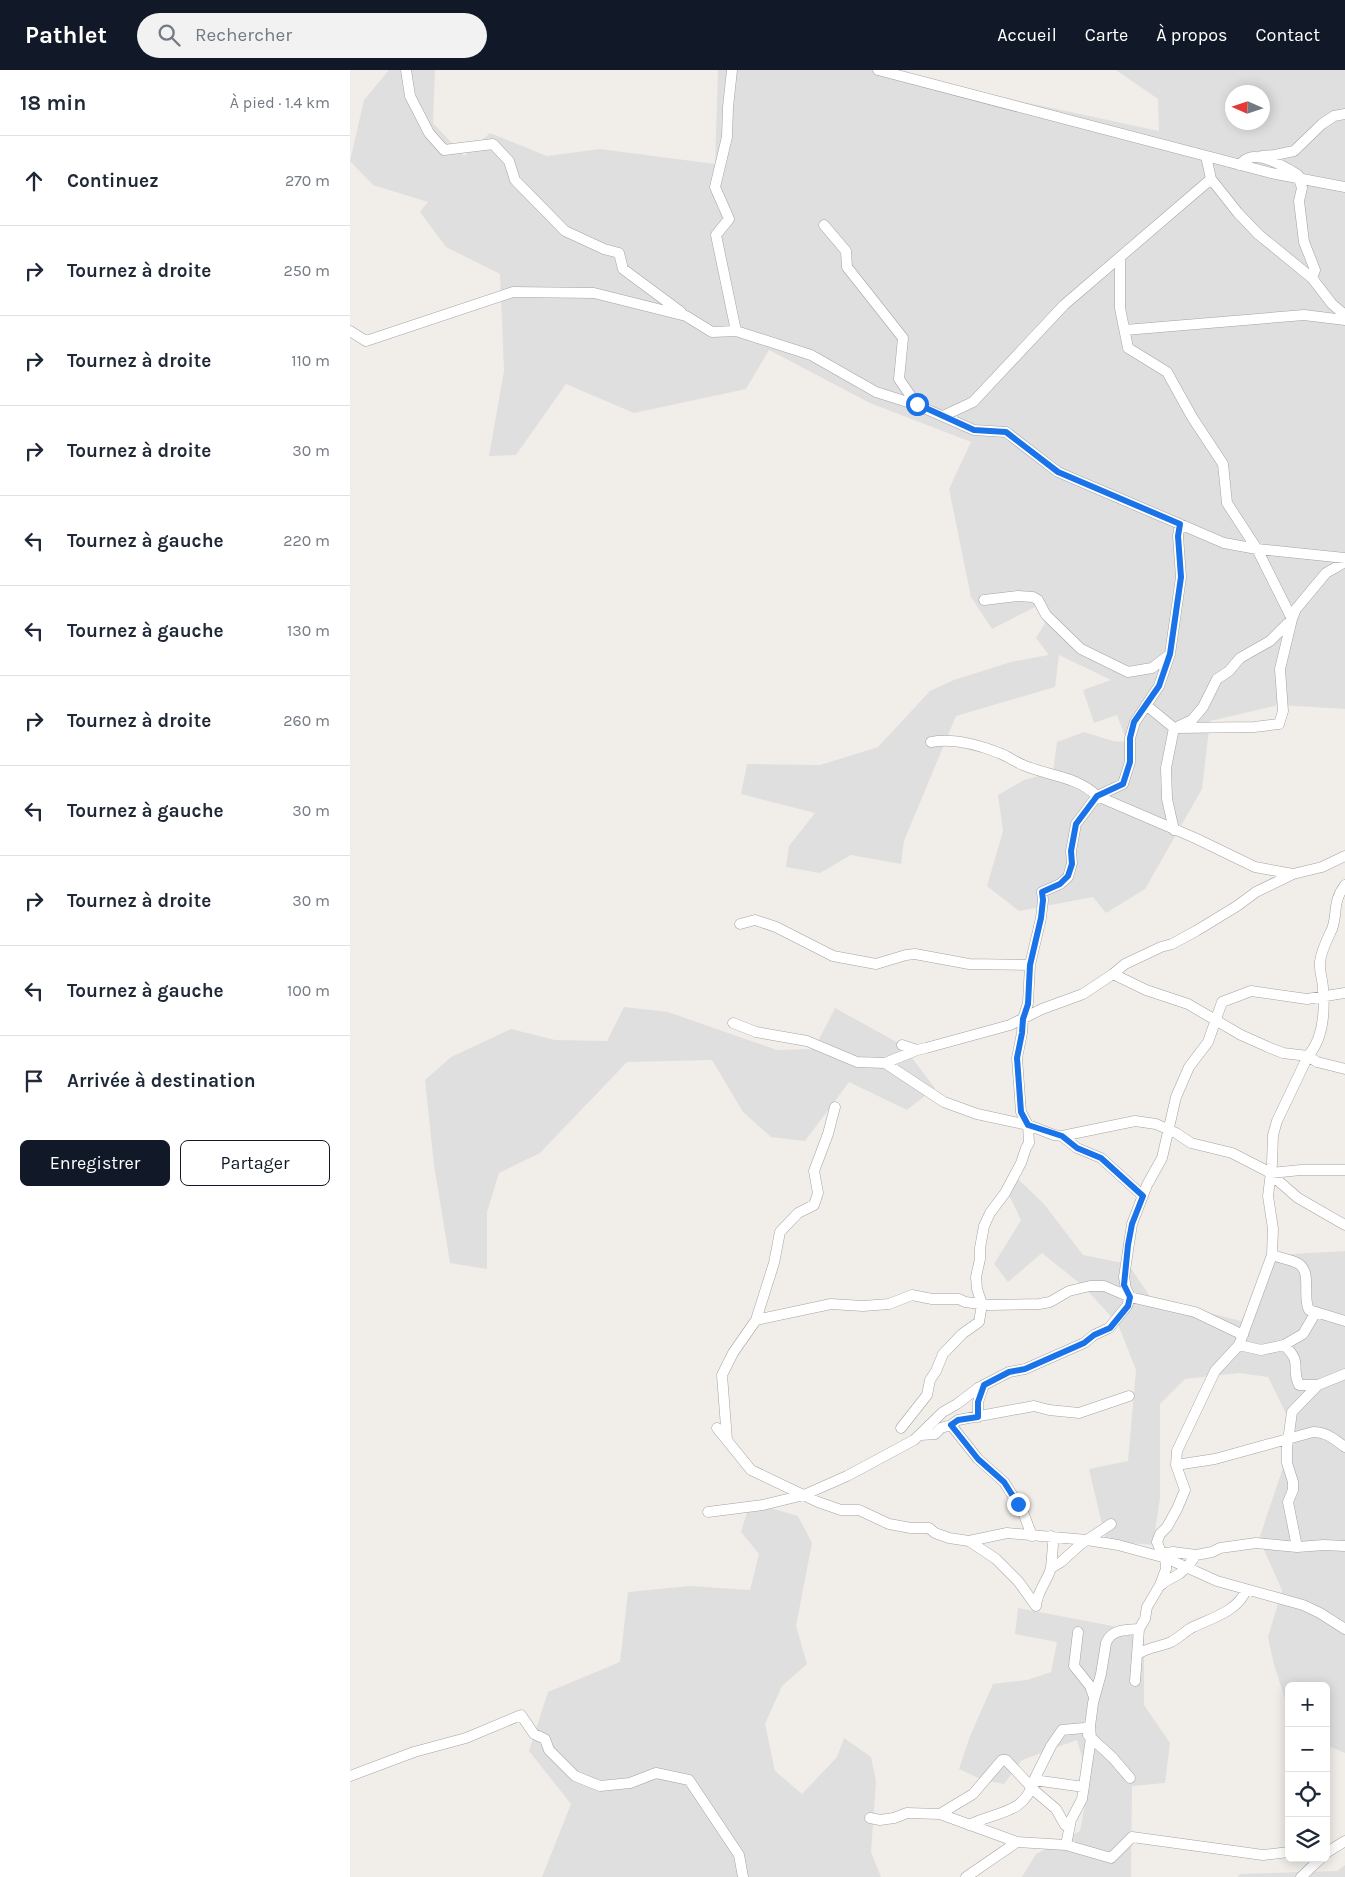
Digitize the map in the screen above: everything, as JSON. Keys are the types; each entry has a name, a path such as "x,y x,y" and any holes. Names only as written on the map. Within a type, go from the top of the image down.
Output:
{"street":[{"path":"406,70 410,96 429,133 444,150 494,144 509,161 515,180 565,231 604,249 619,253 623,269 686,316 712,332 736,331 812,355 876,392 917,404 974,430 1006,432 1058,472 1224,543 1257,549 1345,558"},
{"path":"732,70 728,107 728,137 715,187 729,219 716,235 736,331"},
{"path":"878,70 1240,165 1345,187"},
{"path":"1240,165 1247,158 1275,156 1294,151 1322,124 1334,116 1345,114"},
{"path":"1206,156 1211,179 1238,213 1258,234 1312,278 1332,304 1345,315"},
{"path":"1256,156 1281,166 1300,178 1302,188 1300,208 1304,242 1306,252 1315,270 1312,278"},
{"path":"943,416 972,402 1064,305 1120,259 1211,179"},
{"path":"824,225 846,251 847,267 903,338 899,379 917,404"},
{"path":"1120,259 1120,308 1128,348 1167,372 1192,417 1223,464 1227,503 1257,549 1292,619"},
{"path":"350,331 366,341 513,292 594,293 686,316"},
{"path":"1124,330 1304,315 1345,320"},
{"path":"901,1428 927,1395 930,1380 943,1354 962,1334 979,1322 982,1304 977,1289 976,1277 984,1226 990,1213 1005,1193 1022,1163 1029,1143 1028,1125 1021,1112 1017,1058 1023,1019 1028,1004 1030,965 1041,918 1042,892 1060,884 1068,876 1072,864 1071,851 1076,824 1097,796 1123,784 1130,762 1130,738 1134,722 1159,686 1170,654 1181,577 1178,536 1180,524"},
{"path":"1146,705 1174,728 1254,727 1279,724 1283,711 1280,669 1296,608 1326,573 1345,562"},
{"path":"984,600 1018,596 1033,597 1038,600 1046,615 1081,649 1128,672 1152,668 1170,654"},
{"path":"1174,728 1192,720 1202,707 1217,679 1229,671 1240,658 1270,640 1292,619"},
{"path":"1174,728 1166,768 1167,799 1174,830"},
{"path":"931,742 952,741 999,753 1023,765 1071,780 1090,789 1097,796 1256,867 1293,874"},
{"path":"734,1023 756,1032 807,1042 857,1062 885,1063 917,1050 1004,1027 1042,1009 1084,994 1125,964 1180,940 1237,906 1256,892 1293,874 1322,867 1345,856"},
{"path":"1166,1558 1157,1542 1160,1534 1167,1527 1177,1509 1185,1490 1176,1465 1177,1451 1216,1372 1239,1345 1272,1256 1273,1229 1268,1196 1274,1128 1308,1056 1314,1049 1322,1026 1323,996 1320,963 1326,940 1333,924 1337,899 1345,885"},
{"path":"740,924 755,920 776,927 833,956 876,964 915,954 969,964 1030,965"},
{"path":"1113,974 1146,990 1188,1004 1241,1035 1283,1053 1308,1056 1317,1062 1345,1069"},
{"path":"708,1512 763,1505 804,1495 847,1476 897,1450 920,1435 943,1412 984,1385 1009,1372 1025,1369 1084,1343 1094,1335 1110,1328 1128,1306 1130,1297 1124,1285 1132,1224 1147,1185 1162,1158 1178,1090 1189,1067 1208,1042 1222,1002 1251,991 1296,998 1345,993"},
{"path":"902,1045 917,1050"},
{"path":"885,1063 944,1102 977,1114 1028,1125 1062,1136 1077,1148 1101,1158 1143,1196"},
{"path":"727,1440 722,1375 756,1320 774,1263 780,1232 798,1214 814,1205 818,1193 814,1171 828,1134 835,1108"},
{"path":"1062,1136 1135,1121 1156,1124 1191,1143 1232,1153 1271,1173 1298,1198 1345,1225"},
{"path":"1271,1173 1301,1170 1345,1170"},
{"path":"1272,1256 1300,1265 1305,1275 1306,1302 1309,1310 1345,1322"},
{"path":"756,1320 831,1304 863,1306 889,1304 912,1295 932,1299 959,1299 982,1304 1011,1306 1039,1304 1050,1302 1069,1291 1090,1286 1104,1286 1130,1297 1195,1312 1242,1335"},
{"path":"1239,1345 1262,1350 1284,1345 1303,1334 1316,1312"},
{"path":"1284,1345 1295,1357 1296,1380 1299,1384 1318,1385"},
{"path":"1297,1547 1288,1502 1293,1490 1293,1482 1287,1463 1292,1412 1318,1385 1345,1374"},
{"path":"978,1417 978,1402 984,1385"},
{"path":"920,1435 935,1434 940,1428 951,1425 958,1420 978,1417 988,1413 1008,1412 1034,1406 1049,1410 1079,1413 1129,1396"},
{"path":"951,1425 978,1459 1004,1482 1023,1512 1032,1536"},
{"path":"717,1428 751,1470 841,1510 858,1510 889,1524 911,1528 929,1528 935,1533 949,1538 969,1540 1007,1533 1051,1536 1118,1545 1166,1558 1217,1581 1303,1605 1345,1629"},
{"path":"1176,1465 1215,1459 1313,1432 1322,1432 1345,1447"},
{"path":"1051,1568 1111,1524"},
{"path":"969,1540 996,1559 1018,1581 1036,1606 1039,1592 1042,1585 1048,1580 1051,1568 1053,1545 1051,1536"},
{"path":"1160,1586 1166,1569 1166,1553 1196,1555 1212,1552 1220,1548 1264,1542 1297,1547 1345,1546"},
{"path":"1135,1681 1139,1629 1145,1619 1147,1607 1166,1579 1179,1574 1190,1564 1196,1555"},
{"path":"1138,1654 1146,1649 1169,1642 1195,1626 1223,1613 1244,1596 1246,1590"},
{"path":"1066,1845 1069,1828 1082,1799 1091,1738 1090,1726 1094,1697 1101,1674 1101,1664 1108,1638 1123,1629 1139,1629"},
{"path":"1078,1632 1074,1666 1090,1686 1094,1697"},
{"path":"350,1776 414,1752 466,1738 521,1715 534,1734 545,1739 549,1750 575,1776 600,1786 630,1783 656,1773 689,1780 739,1855 743,1877"},
{"path":"969,1825 1014,1808 1023,1802 1058,1734 1062,1730 1090,1726"},
{"path":"1077,1729 1091,1738 1113,1758 1130,1778"},
{"path":"940,1814 973,1794 1002,1760 1006,1760 1033,1784 1056,1809 1065,1825 1069,1828"},
{"path":"1033,1784 1084,1787"},
{"path":"870,1818 880,1820 894,1818 907,1813 940,1814 1017,1842 1066,1845 1111,1858 1132,1836 1262,1854 1285,1852"},
{"path":"1330,1850 1345,1841"},
{"path":"966,1877 1017,1842"},
{"path":"1301,1877 1317,1862"}],"shaded area":[{"path":"389,70 435,70 433,123 464,156 490,133 547,156 600,149 715,164 718,70 881,70 1159,131 1158,99 1116,70 1345,70 1345,709 1279,705 1210,721 1202,789 1145,889 1106,913 1093,897 1019,911 987,886 1003,831 998,795 1024,780 1053,772 1057,742 1084,732 1113,741 1127,742 1117,715 1094,723 1083,690 1111,680 1059,655 1055,687 956,716 904,841 901,864 851,855 820,873 786,867 789,846 815,813 741,794 747,764 820,765 878,747 930,691 954,680 1011,662 1049,655 1036,638 1045,623 1037,606 992,629 971,597 949,489 971,442 870,403 769,350 746,389 634,413 566,384 516,455 489,456 504,371 500,274 446,247 420,212 428,202 373,185 350,161 364,100"},
{"path":"624,1007 668,1012 777,1050 814,1049 835,1008 902,1045 935,1088 907,1110 849,1082 805,1141 771,1137 743,1112 712,1060 627,1062 540,1153 499,1173 487,1212 487,1269 450,1263 434,1165 425,1080 451,1057 511,1029 555,1040 607,1041"},
{"path":"1018,1179 1044,1204 1083,1255 1128,1264 1151,1298 1241,1321 1274,1255 1345,1251 1345,1753 1330,1747 1330,1682 1285,1682 1285,1699 1274,1665 1268,1637 1282,1590 1259,1539 1295,1432 1268,1377 1239,1373 1185,1379 1160,1404 1160,1498 1153,1545 1106,1541 1089,1469 1128,1461 1136,1370 1118,1324 1083,1286 1042,1253 1008,1282 994,1264 1021,1220 1007,1191"},
{"path":"750,1502 798,1516 812,1543 796,1626 807,1664 782,1686 765,1724 775,1771 802,1794 837,1757 844,1738 871,1757 876,1781 871,1852 881,1877 542,1877 571,1804 529,1751 548,1692 620,1662 628,1592 690,1586 750,1590 759,1554 741,1532"},
{"path":"1018,1608 1144,1632 1144,1705 1170,1743 1165,1783 1132,1786 1131,1877 1022,1877 1036,1854 1080,1831 1089,1782 1077,1740 1022,1760 1004,1784 983,1780 959,1769 970,1736 993,1684 1027,1680 1051,1672 1057,1642 1015,1634"},
{"path":"1345,1865 1345,1877 1238,1877 1240,1874 1337,1871"}],"route":[{"path":"917,404 974,430 1006,432 1058,472 1180,524 1178,536 1181,577 1170,654 1159,686 1134,722 1130,738 1130,762 1123,784 1097,796 1076,824 1071,851 1072,864 1068,876 1060,884 1042,892 1041,918 1030,965 1028,1004 1023,1019 1017,1058 1021,1112 1023,1119 1028,1125 1054,1135 1062,1136 1082,1151 1101,1158 1143,1196 1132,1224 1128,1245 1124,1277 1124,1285 1130,1297 1128,1306 1110,1328 1094,1335 1084,1343 1025,1369 1013,1370 984,1385 978,1402 978,1417 958,1420 951,1425 978,1459 1004,1482 1018,1504"}]}
